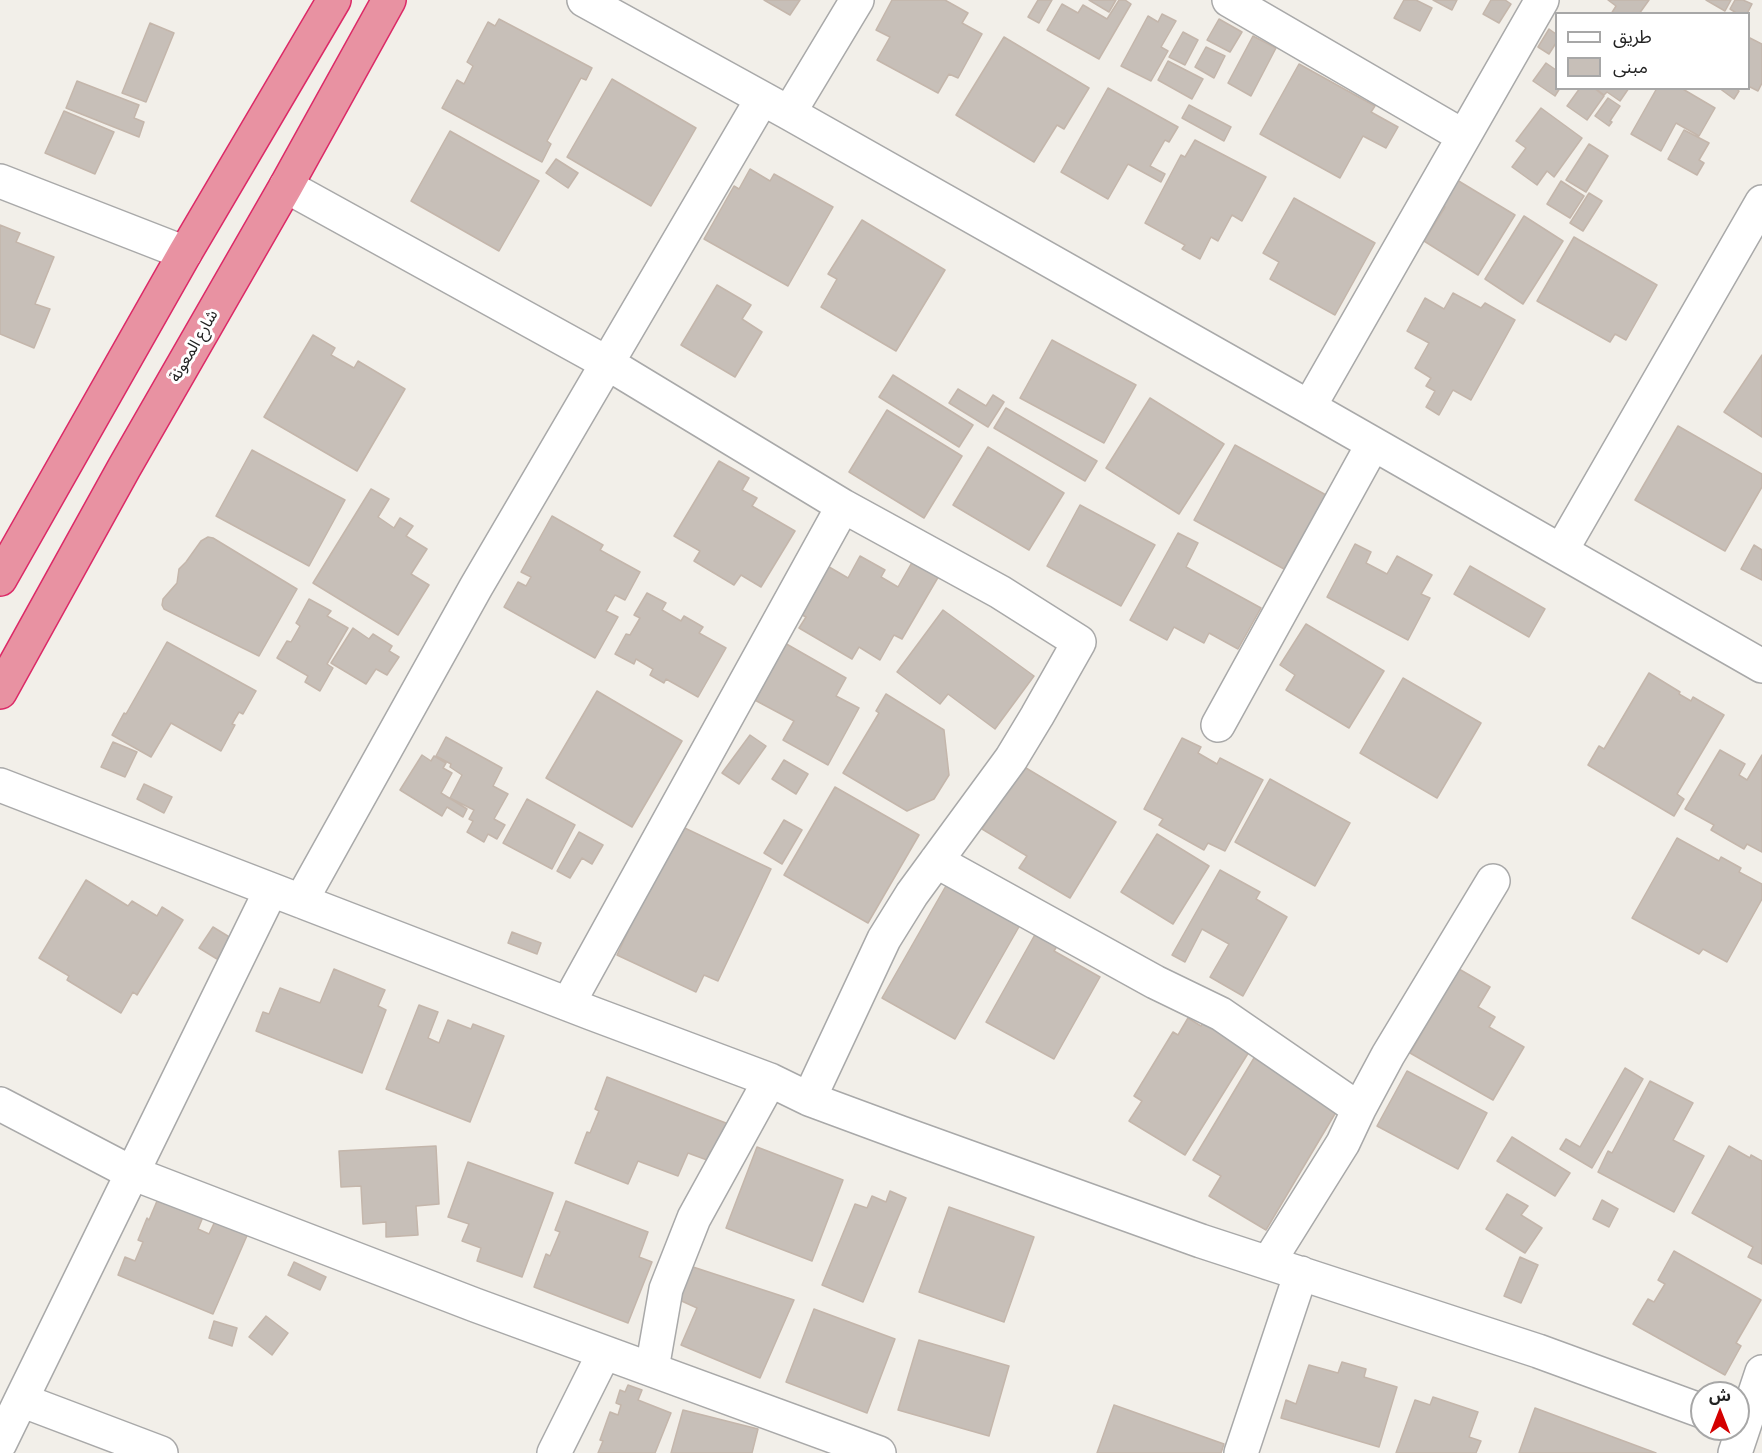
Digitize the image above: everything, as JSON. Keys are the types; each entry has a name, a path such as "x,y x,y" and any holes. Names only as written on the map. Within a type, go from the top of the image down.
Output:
{"highway":[{"path":"0,579 185,253 334,0"},
{"name":"شارع المعونة","path":"0,692 389,0"}],"street":[{"path":"584,0 1309,406 1762,666"},
{"path":"301,901 476,587 607,363 776,106 857,0"},
{"path":"1229,0 1463,136"},
{"path":"1309,406 1542,0"},
{"path":"0,181 185,253"},
{"path":"285,186 607,363 843,506 1000,592 1079,642 1011,759 912,894 884,939 809,1099"},
{"path":"1561,551 1762,202"},
{"path":"1218,725 1373,444"},
{"path":"568,1004 843,506"},
{"path":"0,785 770,1080 809,1099 1201,1241 1538,1351 1690,1407"},
{"path":"936,861 1155,982 1221,1014 1359,1109"},
{"path":"1268,1263 1343,1143 1359,1109 1413,1013 1494,881"},
{"path":"0,1443 271,890"},
{"path":"652,1369 666,1289 694,1218 770,1080"},
{"path":"0,1104 132,1173 464,1301 879,1453"},
{"path":"1241,1453 1302,1273"},
{"path":"554,1453 604,1353"},
{"path":"1750,1416 1762,1372"},
{"path":"21,1400 161,1453"}],"building":[{"path":"764,0 800,0 790,15"},
{"path":"892,0 945,0 968,13 962,23 982,34 958,78 949,74 938,93 877,60 890,37 876,30"},
{"path":"1038,0 1052,0 1039,23 1028,17"},
{"path":"1089,0 1116,0 1109,12"},
{"path":"1119,0 1125,0 1131,4 1099,59 1047,30 1062,4 1078,13 1083,5 1107,19"},
{"path":"1404,0 1416,0 1432,8 1420,31 1394,18"},
{"path":"1433,0 1457,0 1452,10"},
{"path":"1491,0 1505,0 1511,4 1499,23 1483,14"},
{"path":"1608,0 1649,0 1640,12 1612,12 1616,6"},
{"path":"1706,0 1731,0 1725,11"},
{"path":"1735,0 1743,0 1752,4 1748,12 1735,12 1730,9"},
{"path":"1162,14 1176,21 1161,47 1168,51 1151,81 1121,66 1148,16 1158,22"},
{"path":"499,19 592,68 586,80 581,78 547,141 551,144 542,162 442,108 457,80 464,84 473,66 467,62 488,22 495,26"},
{"path":"1219,19 1242,32 1230,52 1207,40"},
{"path":"150,23 174,33 146,102 122,93"},
{"path":"1549,29 1555,33 1555,45 1549,54 1538,47"},
{"path":"1183,32 1198,40 1185,65 1169,57"},
{"path":"1253,36 1276,48 1251,96 1228,83"},
{"path":"1004,37 1089,88 1064,129 1057,125 1034,162 956,115"},
{"path":"1750,38 1762,44 1762,83 1758,91 1750,87"},
{"path":"1206,47 1225,56 1214,78 1195,67"},
{"path":"1168,61 1203,79 1192,99 1158,80"},
{"path":"1546,63 1555,69 1555,90 1559,90 1555,96 1533,81"},
{"path":"1299,64 1375,106 1371,112 1398,127 1386,148 1363,136 1340,178 1260,134"},
{"path":"612,79 696,128 651,206 567,157"},
{"path":"77,81 139,105 134,118 144,122 139,137 66,108"},
{"path":"1108,88 1178,127 1169,142 1165,140 1150,166 1165,174 1161,182 1128,164 1108,199 1061,172"},
{"path":"1579,90 1596,90 1604,96 1587,120 1567,106"},
{"path":"1598,90 1628,90 1620,101 1607,92 1604,95"},
{"path":"1656,90 1684,90 1715,108 1699,136 1676,123 1661,151 1631,134"},
{"path":"1722,90 1738,90 1734,99"},
{"path":"1608,98 1620,106 1609,126 1595,116"},
{"path":"1189,105 1231,127 1224,141 1182,118"},
{"path":"1541,108 1582,138 1554,177 1547,171 1537,185 1512,167 1526,148 1516,141"},
{"path":"64,111 114,132 95,174 45,153"},
{"path":"1684,130 1709,143 1699,160 1704,163 1697,175 1668,159"},
{"path":"450,131 539,181 499,251 411,201"},
{"path":"1195,140 1266,177 1242,221 1232,215 1218,241 1211,237 1200,259 1182,249 1185,245 1145,223 1181,155 1185,157"},
{"path":"1589,144 1608,156 1586,192 1566,180"},
{"path":"556,159 578,173 568,188 546,173"},
{"path":"750,169 770,181 774,174 833,207 788,286 704,239 734,186 739,189"},
{"path":"1457,180 1515,215 1478,275 1424,241 1445,207 1441,205"},
{"path":"1561,181 1584,196 1570,218 1547,204"},
{"path":"1589,193 1602,201 1583,231 1570,223"},
{"path":"1294,198 1375,243 1335,315 1270,279 1279,262 1263,253"},
{"path":"1524,216 1563,241 1523,304 1485,279"},
{"path":"862,220 945,270 896,351 821,307 837,279 828,274"},
{"path":"0,225 20,233 16,242 54,257 35,304 50,309 34,348 0,334"},
{"path":"1574,237 1657,285 1626,340 1615,334 1610,342 1537,301"},
{"path":"717,285 751,305 742,319 762,332 735,377 681,345"},
{"path":"1453,293 1481,308 1485,303 1515,320 1471,400 1453,390 1439,415 1426,407 1435,391 1426,386 1431,378 1415,368 1429,343 1407,331 1425,298 1444,309"},
{"path":"313,335 335,348 331,355 354,368 358,361 405,389 357,471 264,417"},
{"path":"1052,340 1136,385 1104,443 1020,398"},
{"path":"1762,355 1762,437 1724,412"},
{"path":"893,375 973,425 959,447 879,397"},
{"path":"958,389 986,406 993,395 1004,402 988,427 949,403"},
{"path":"1150,398 1224,444 1179,514 1106,468"},
{"path":"1006,408 1097,461 1085,481 994,428"},
{"path":"887,410 962,456 924,518 849,472"},
{"path":"1678,426 1762,474 1762,487 1725,551 1635,500"},
{"path":"1235,445 1326,495 1284,569 1194,520"},
{"path":"988,447 1064,493 1029,550 953,505"},
{"path":"252,450 345,500 309,566 216,516"},
{"path":"719,461 749,478 742,490 757,498 752,506 795,531 761,587 741,575 734,585 694,561 700,551 674,536"},
{"path":"371,489 389,499 378,517 394,528 400,518 413,526 406,536 427,549 411,574 429,585 398,635 313,583"},
{"path":"1080,505 1155,545 1121,606 1047,566"},
{"path":"552,516 603,545 600,550 640,572 625,600 615,595 606,611 618,617 595,658 504,607 518,582 526,586 531,577 521,572"},
{"path":"1178,533 1198,543 1186,567 1261,608 1238,649 1209,633 1204,643 1174,627 1167,640 1130,620"},
{"path":"208,537 297,589 259,656 164,609 162,605 163,599 177,583 179,569 201,541"},
{"path":"1355,544 1371,552 1366,563 1387,574 1397,556 1432,575 1421,594 1430,598 1408,640 1327,597"},
{"path":"1754,545 1762,550 1762,580 1741,569"},
{"path":"860,556 885,570 881,577 898,587 914,559 940,574 902,639 894,635 880,660 859,647 852,659 799,628 806,617 796,612 824,564 848,578"},
{"path":"1470,566 1545,609 1529,637 1454,594"},
{"path":"647,593 666,603 662,610 681,621 684,616 703,627 699,633 726,648 698,697 666,679 664,683 650,675 653,669 636,659 634,664 615,654 626,634 630,635 640,618 634,615"},
{"path":"309,599 331,611 327,616 348,628 327,664 333,668 320,691 305,682 308,676 277,658 287,641 291,642 300,626 296,623"},
{"path":"943,610 1034,676 995,729 948,694 940,704 897,672"},
{"path":"1306,624 1384,671 1349,728 1286,690 1295,675 1280,665"},
{"path":"353,628 369,639 373,634 392,646 389,651 399,657 387,675 376,669 366,684 331,663"},
{"path":"167,642 256,691 243,714 239,712 232,724 235,725 221,751 171,723 151,757 112,735"},
{"path":"783,642 846,678 836,696 859,708 828,765 783,740 794,721 751,698"},
{"path":"1649,673 1691,701 1693,697 1724,715 1677,794 1684,799 1674,816 1588,765 1599,746 1604,749"},
{"path":"1403,678 1481,723 1437,798 1360,753"},
{"path":"597,691 682,741 632,827 546,778"},
{"path":"886,694 944,730 949,775 934,799 907,811 843,773 879,713 876,711"},
{"path":"750,735 766,746 739,784 722,773"},
{"path":"446,737 502,768 493,786 508,794 494,819 505,825 497,839 488,834 484,842 467,832 473,821 469,819 474,810 450,798 462,775 450,767 451,764 436,756"},
{"path":"1182,738 1201,747 1198,753 1217,764 1220,758 1263,780 1225,851 1208,843 1204,850 1159,825 1163,819 1144,809"},
{"path":"113,742 137,752 125,777 101,767"},
{"path":"1720,750 1745,764 1739,775 1747,780 1762,755 1762,852 1747,844 1744,849 1711,830 1714,825 1685,809"},
{"path":"422,755 431,761 434,756 446,763 443,768 452,773 441,793 467,809 463,817 447,807 442,816 400,790"},
{"path":"784,760 808,774 796,794 772,779"},
{"path":"1021,765 1116,822 1070,898 1019,868 1027,856 982,829"},
{"path":"1270,779 1350,823 1315,886 1235,842"},
{"path":"144,784 172,797 164,813 137,799"},
{"path":"835,787 919,835 868,923 784,875"},
{"path":"527,799 575,825 552,869 503,843"},
{"path":"784,820 802,830 782,864 764,853"},
{"path":"670,821 771,869 718,981 704,975 696,992 617,955 659,865"},
{"path":"579,832 603,845 592,864 582,858 570,878 557,871"},
{"path":"1157,834 1209,866 1173,924 1121,892"},
{"path":"1677,838 1719,861 1721,857 1741,868 1739,872 1762,884 1762,899 1727,962 1703,949 1699,954 1632,918"},
{"path":"1220,870 1260,892 1256,899 1287,917 1243,996 1210,977 1229,944 1202,929 1185,962 1172,955"},
{"path":"951,877 1024,918 955,1039 882,998"},
{"path":"86,880 128,906 132,901 157,916 162,907 183,920 137,995 133,992 121,1013 67,980 69,976 39,958"},
{"path":"213,927 231,938 217,959 199,948"},
{"path":"1037,931 1059,943 1054,951 1100,977 1054,1059 986,1022"},
{"path":"512,932 541,943 537,954 508,943"},
{"path":"334,969 385,990 378,1006 386,1010 362,1073 256,1031 263,1012 269,1014 280,988 320,1003"},
{"path":"1459,969 1490,987 1478,1007 1495,1017 1489,1027 1524,1047 1493,1100 1410,1053"},
{"path":"419,1005 438,1012 428,1038 439,1043 448,1020 471,1029 473,1024 504,1036 470,1122 386,1089"},
{"path":"1188,1018 1201,1026 1205,1019 1252,1047 1185,1155 1129,1121 1142,1101 1134,1096 1173,1032 1178,1035"},
{"path":"1254,1058 1339,1107 1266,1230 1209,1196 1221,1176 1193,1160"},
{"path":"1625,1068 1643,1079 1592,1168 1560,1149 1566,1139 1580,1147"},
{"path":"1407,1071 1487,1113 1458,1169 1377,1126"},
{"path":"607,1077 731,1125 719,1155 710,1152 707,1160 688,1153 678,1176 638,1161 628,1184 575,1163 587,1132 590,1133 599,1111 595,1109"},
{"path":"1650,1081 1693,1103 1673,1140 1704,1156 1674,1212 1598,1172 1608,1151 1612,1153"},
{"path":"1512,1137 1570,1173 1555,1196 1497,1161"},
{"path":"436,1146 439,1204 416,1206 418,1235 386,1237 386,1222 363,1224 361,1186 341,1187 339,1151"},
{"path":"1729,1146 1750,1158 1751,1155 1762,1161 1762,1264 1748,1257 1753,1247 1692,1213"},
{"path":"757,1147 843,1180 812,1261 726,1228"},
{"path":"468,1162 553,1193 522,1277 477,1261 481,1248 462,1241 469,1224 448,1217"},
{"path":"890,1191 906,1198 863,1302 822,1285 855,1204 867,1208 872,1196 886,1202"},
{"path":"1507,1194 1528,1206 1521,1215 1542,1228 1525,1253 1486,1229"},
{"path":"167,1197 205,1212 198,1229 209,1234 217,1217 249,1231 213,1314 118,1275 125,1257 135,1261 143,1242 138,1240 147,1218 149,1220 157,1201 165,1204"},
{"path":"1602,1200 1618,1209 1609,1227 1593,1219"},
{"path":"566,1201 648,1232 639,1257 652,1262 628,1323 534,1287 546,1254 550,1256 560,1232 555,1230"},
{"path":"949,1207 1034,1237 1004,1322 919,1292"},
{"path":"1674,1251 1761,1300 1736,1343 1741,1346 1725,1375 1633,1324 1648,1299 1654,1302 1665,1284 1658,1280"},
{"path":"1520,1257 1538,1265 1521,1303 1504,1296"},
{"path":"294,1262 326,1277 320,1290 288,1275"},
{"path":"690,1266 794,1300 760,1378 681,1345 697,1308 675,1298"},
{"path":"814,1309 895,1339 867,1413 786,1382"},
{"path":"266,1316 288,1333 272,1355 249,1337"},
{"path":"214,1321 237,1328 232,1346 209,1338"},
{"path":"919,1340 1009,1366 989,1436 898,1410"},
{"path":"1342,1362 1366,1369 1364,1377 1397,1387 1379,1447 1281,1418 1286,1400 1296,1404 1309,1365 1338,1373"},
{"path":"628,1385 642,1390 638,1400 671,1413 655,1453 598,1453 610,1412 618,1415 621,1405 616,1403 620,1390 625,1392"},
{"path":"1433,1397 1478,1412 1469,1437 1481,1441 1476,1453 1396,1453 1415,1400 1430,1405"},
{"path":"1114,1405 1224,1444 1221,1453 1097,1453"},
{"path":"1535,1408 1656,1453 1519,1453"},
{"path":"683,1410 758,1429 752,1453 671,1453"}]}
